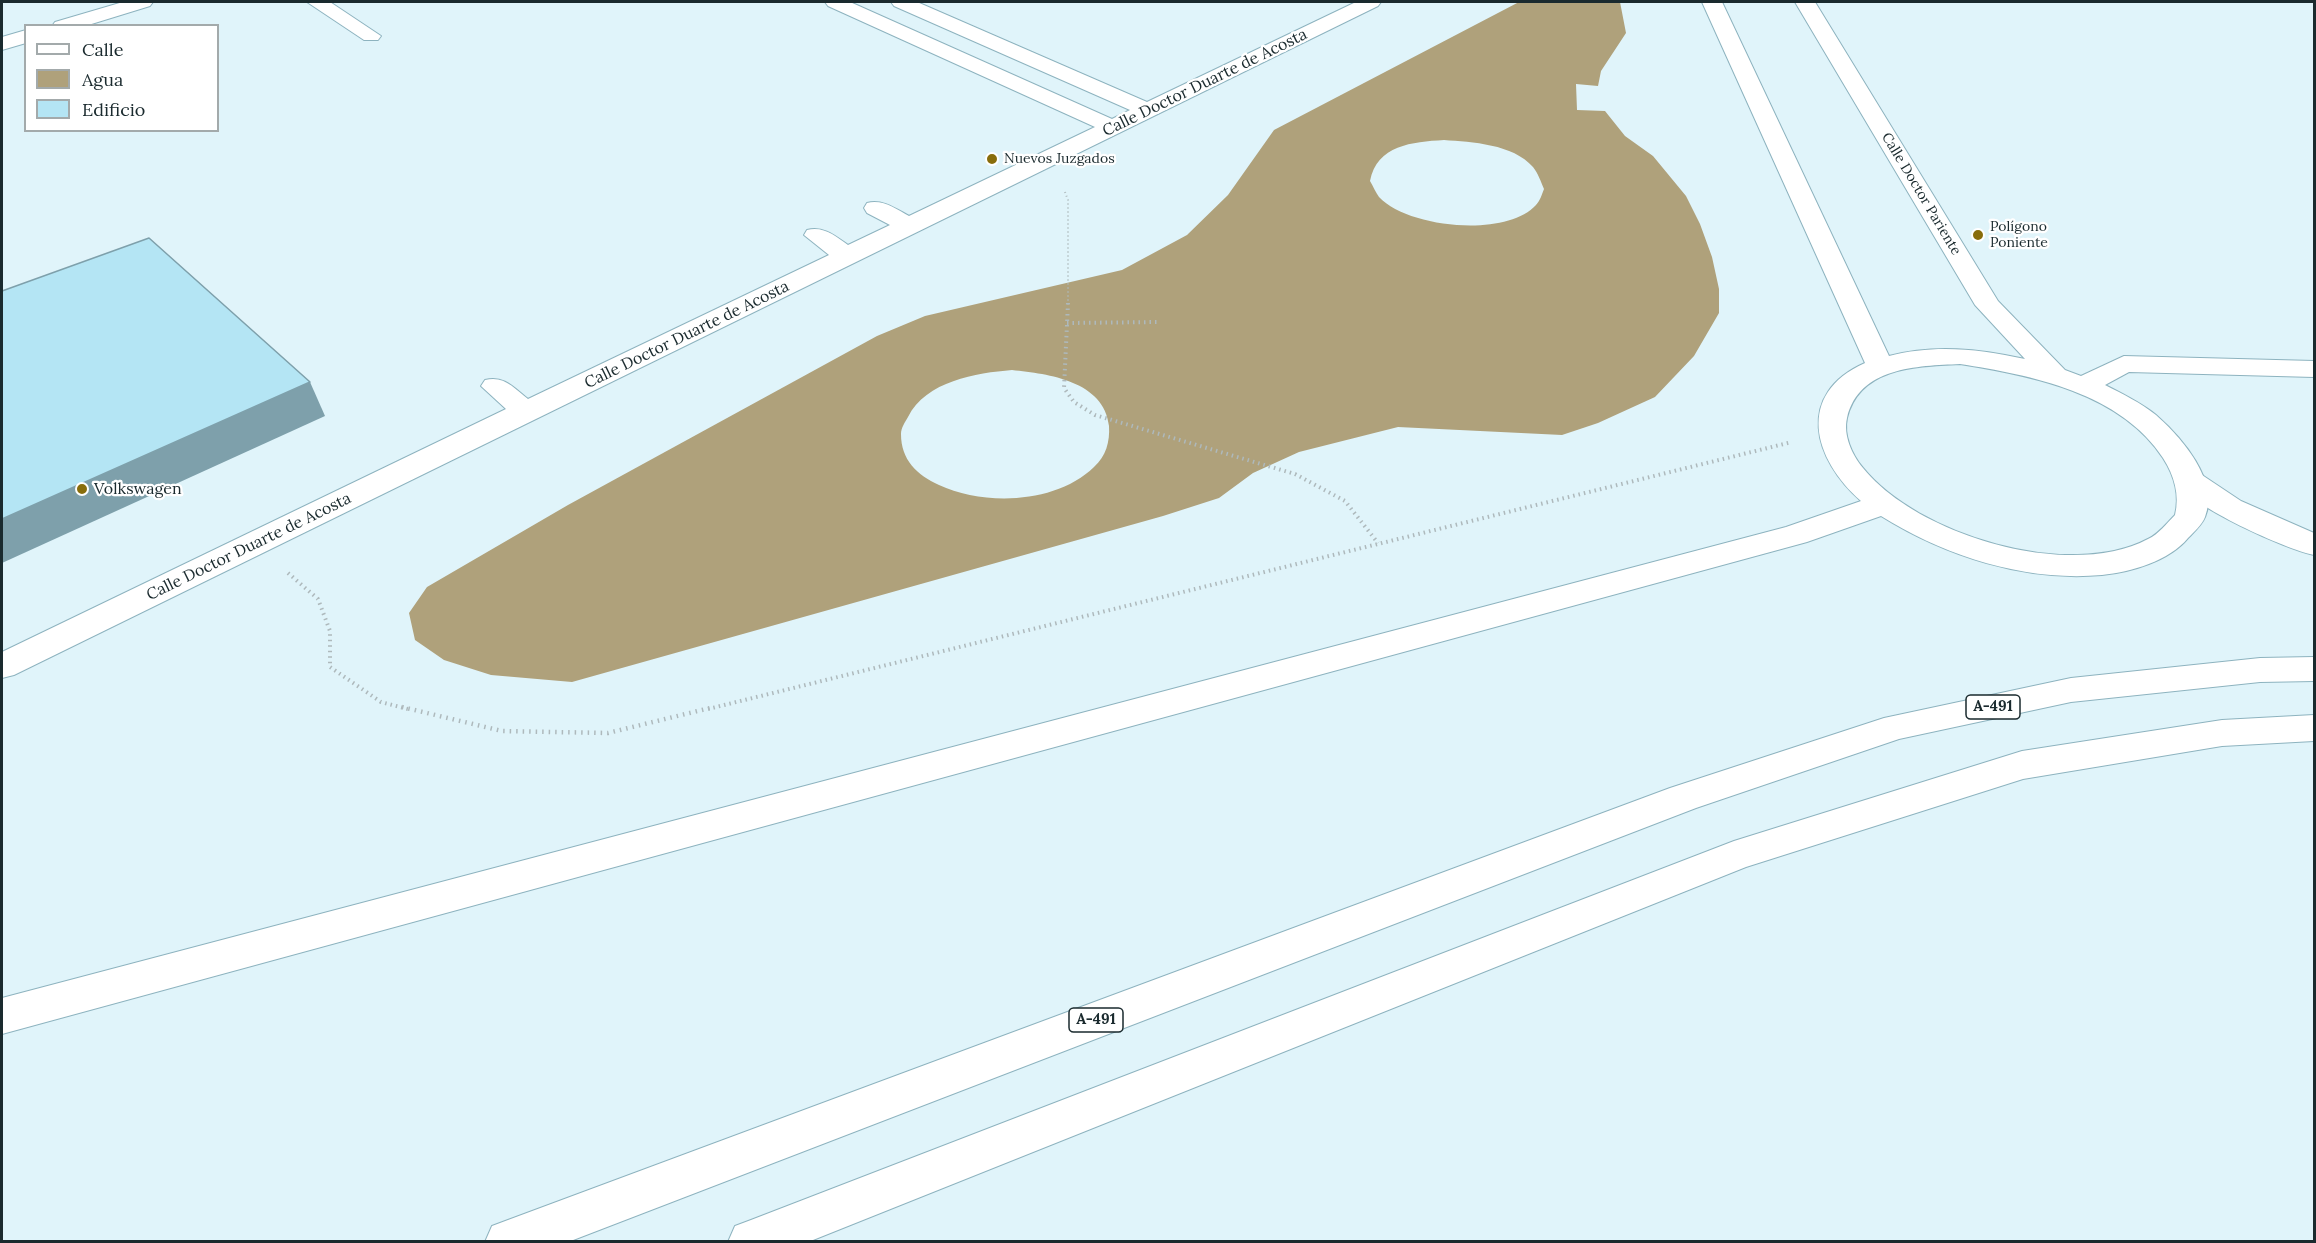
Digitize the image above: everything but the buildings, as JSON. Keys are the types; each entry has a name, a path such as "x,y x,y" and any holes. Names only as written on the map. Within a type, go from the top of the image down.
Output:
{"main road":[{"path":"69,24 143,2"},
{"path":"317,2 371,36"},
{"path":"835,2 1115,128"},
{"path":"901,2 1150,111"},
{"name":"Calle Doctor Duarte de Acosta","path":"2,666 1150,111 1332,12 1371,2"},
{"path":"1712,2 1880,366"},
{"name":"Calle Doctor Pariente","path":"1805,2 1988,306 2054,374"},
{"path":"2,44 24,37"},
{"path":"876,208 911,227"},
{"path":"816,235 849,257"},
{"path":"1960,356 2007,362 2054,374 2122,406 2154,429 2178,456 2191,482 2190,516 2167,544 2122,561 2064,566 1988,553 1936,535 1883,504 1857,481 1839,456 1831,433 1833,405 1851,382 1880,366 1917,357 1960,356"},
{"path":"2083,386 2124,364 2314,369"},
{"path":"495,386 527,412"},
{"path":"2191,482 2230,508 2314,545"},
{"path":"2,1016 1796,535 1883,504"},
{"name":"A-491","path":"508,1242 1683,798 1896,727 2071,690 2260,670 2314,669"},
{"path":"751,1242 1734,856 2022,765 2222,733 2314,729"}],"path":[{"path":"1052,159 1068,200 1070,265 1064,388 1074,402 1095,416 1295,474 1345,501 1378,543"},
{"path":"1067,323 1158,322"},
{"path":"255,544 318,598 330,631 330,667 381,702 502,731 608,733 1831,433"}],"shaded area":[{"path":"2,2 2314,2 2314,1241 2,1241"}],"water":[{"path":"1519,2 1620,2 1626,33 1601,71 1598,86 1576,84 1577,110 1605,111 1625,136 1653,156 1686,196 1700,224 1712,257 1719,289 1719,313 1694,356 1655,397 1598,423 1562,435 1398,427 1299,452 1253,473 1219,498 1163,516 572,682 491,675 444,660 415,640 409,613 427,587 568,505 877,336 925,316 1122,270 1187,235 1228,195 1274,130","holes":["1444,140 1492,146 1515,153 1525,159 1535,169 1544,189 1539,202 1522,215 1503,222 1457,225 1412,216 1393,208 1379,197 1370,181 1380,160 1388,153 1408,144","1012,370 1058,378 1086,390 1097,399 1105,411 1109,426 1108,443 1098,463 1078,479 1060,488 1019,498 977,496 957,492 931,481 917,471 907,459 901,434 904,423 916,405 939,387 953,381"]}],"place":[{"name":"Nuevos Juzgados","path":"992,159"},
{"name":"Polígono Poniente","path":"1978,235"},
{"name":"Volkswagen","path":"82,489"}]}
